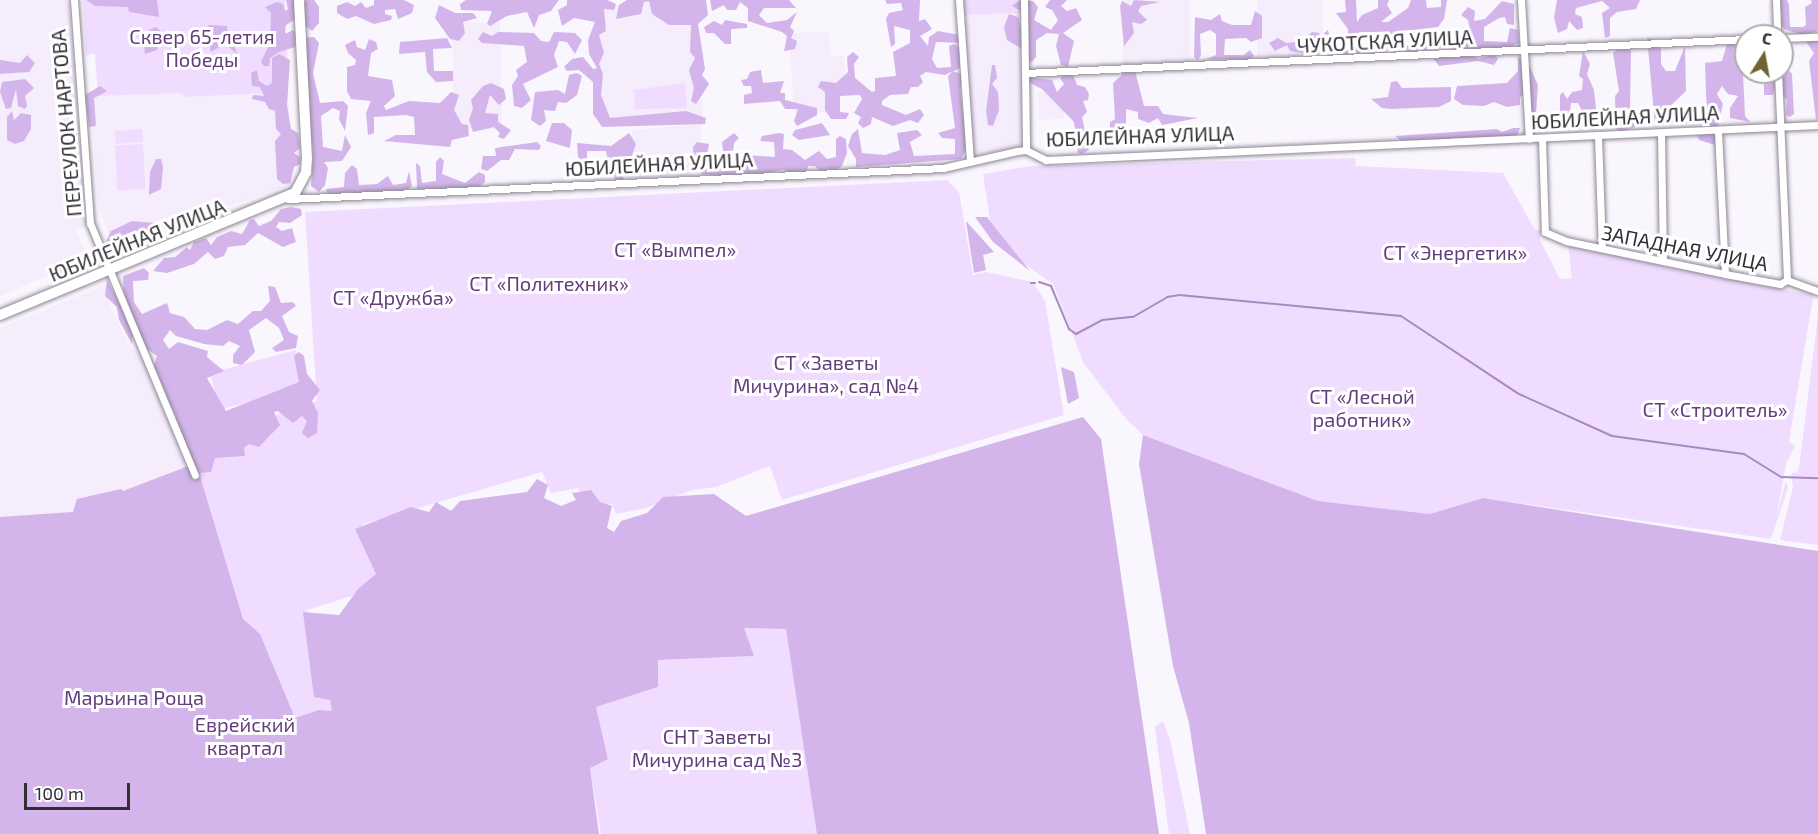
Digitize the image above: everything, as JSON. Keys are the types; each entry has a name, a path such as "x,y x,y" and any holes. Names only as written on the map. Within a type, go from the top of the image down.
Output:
{"street":[{"name":"ПЕРЕУЛОК НАРТОВА","path":"74,0 90,222 195,475"},
{"path":"288,199 301,186 306,172 299,0"},
{"path":"958,0 970,160"},
{"path":"1024,0 1026,150"},
{"path":"1521,0 1529,139"},
{"path":"1776,0 1777,24"},
{"path":"1794,38 1818,37"},
{"name":"ЧУКОТСКАЯ УЛИЦА","path":"1025,74 1611,47 1626,42 1734,39"},
{"path":"1778,84 1787,280"},
{"name":"ЮБИЛЕЙНАЯ УЛИЦА","path":"0,315 288,199 916,169 954,166 970,160 1026,150 1046,160 1818,125"},
{"path":"1718,131 1725,274"},
{"path":"1662,133 1663,261"},
{"path":"1598,136 1602,249"},
{"name":"ЗАПАДНАЯ УЛИЦА","path":"1542,139 1545,232 1602,249 1780,284 1787,280 1818,291"}],"shaded area":[{"path":"0,0 69,0 87,225 76,231 89,258 0,296"},
{"path":"626,0 670,0 698,30 703,120 601,125 595,30 600,7 626,5"},
{"path":"1123,0 1190,0 1190,64 1123,64"},
{"path":"1257,0 1323,0 1323,58 1257,58"},
{"path":"1021,13 1023,141 1018,147 973,156 967,134 962,15"},
{"path":"500,22 502,129 454,130 452,23"},
{"path":"829,32 831,56 844,56 846,88 830,89 832,112 794,113 789,33"},
{"path":"1063,91 1064,119 1039,120 1038,92"},
{"path":"288,92 292,184 114,247 98,206 91,96 180,93 186,97"},
{"path":"701,124 700,177 630,181 626,163 633,130"},
{"path":"106,285 110,305 129,346 139,353 150,375 186,467 123,491 121,489 78,499 74,512 0,517 0,328"}],"green space":[{"name":"Сквер 65-летия Победы","path":"83,0 285,0 288,92 186,97 180,93 98,96 95,54 86,55"},
{"path":"86,0 157,0 159,17 129,12 128,7 95,6"},
{"path":"286,0 294,0 295,19 285,26 285,34 293,30 296,33 295,47 279,52 270,58 269,66 264,66 261,62 270,43 271,13 265,7 277,2 283,4 285,11 288,9"},
{"path":"306,0 314,0 319,7 319,23 312,31 303,24 302,6"},
{"path":"374,0 404,0 414,5 412,13 398,19 395,9 385,10 385,14 392,16 391,20 374,24 356,16 347,19 337,13 337,6 347,2 355,6 361,2 366,8 374,5"},
{"path":"466,0 559,0 551,11 539,15 534,28 527,12 507,16 490,26 487,24 492,11 461,10 460,4"},
{"path":"567,0 607,0 616,4 614,10 604,9 606,31 599,35 604,53 599,64 603,74 601,95 610,118 686,111 706,118 705,124 602,127 593,114 593,82 579,70 567,71 564,67 572,59 583,57 593,69 597,68 589,54 588,40 595,22 574,18 562,26 558,10 567,5"},
{"path":"627,0 706,0 708,15 698,24 705,69 702,75 709,84 696,104 691,101 694,88 689,70 695,58 690,52 691,25 669,25 652,14 649,1 644,2 641,14 616,19 619,5"},
{"path":"710,0 789,0 796,8 764,8 759,15 767,23 787,20 797,12 790,27 794,31 791,38 797,41 795,49 784,51 787,36 782,32 748,21 748,8 740,2 736,10 727,10 724,5 712,11"},
{"path":"885,0 920,0 919,21 925,19 932,29 920,36 928,46 929,37 938,31 960,35 960,43 936,42 932,59 937,68 951,67 949,46 954,44 961,48 960,68 945,75 926,72 920,76 923,82 918,87 911,87 908,94 890,95 882,101 882,105 906,115 920,109 924,115 918,123 910,120 893,126 872,117 871,124 863,128 858,123 861,117 854,113 862,99 860,95 840,96 840,112 849,113 846,119 831,119 825,110 825,92 818,87 821,81 836,83 848,72 847,57 853,52 859,57 854,64 855,78 872,92 875,91 875,78 896,76 893,52 910,43 910,30 894,26 895,44 891,47 886,19 889,13 903,10 901,3 887,4"},
{"path":"961,0 1021,0 1021,13 962,15"},
{"path":"1050,0 1067,0 1061,6 1067,11 1076,8 1082,20 1063,33 1074,41 1068,67 1061,65 1056,46 1059,34 1047,33 1036,40 1036,57 1032,62 1025,60 1024,50 1007,40 1004,27 1009,14 1018,17 1021,28 1027,14 1012,6 1019,1 1033,1 1038,7 1034,20 1051,30 1058,20 1052,10 1045,7"},
{"path":"1134,0 1160,2 1141,6 1138,11 1147,20 1141,24 1132,22 1134,33 1124,46 1120,6 1122,1 1131,6"},
{"path":"1345,0 1356,0 1357,22 1362,15 1378,8 1378,0 1389,0 1387,5 1392,13 1381,22 1388,22 1408,8 1411,0 1426,0 1427,8 1441,7 1441,0 1447,0 1444,19 1438,27 1396,32 1397,46 1438,45 1441,33 1445,35 1446,48 1397,54 1384,45 1381,32 1359,32 1359,48 1381,48 1387,53 1328,56 1324,33 1328,30 1333,50 1348,51 1348,29 1336,13 1346,12"},
{"path":"1557,0 1640,0 1636,9 1617,12 1610,18 1610,36 1605,38 1602,13 1610,8 1602,1 1576,8 1575,14 1582,17 1583,28 1577,30 1569,21 1567,29 1558,33 1554,18"},
{"path":"1780,0 1787,0 1790,24 1781,24 1782,13 1778,8"},
{"path":"1811,0 1818,0 1818,31 1802,35 1794,32 1794,27 1806,25 1805,7 1812,3"},
{"path":"1502,1 1514,4 1514,25 1507,24 1505,17 1499,18 1484,27 1484,41 1507,42 1510,28 1518,30 1519,43 1507,48 1454,51 1451,46 1456,43 1473,43 1468,20 1461,15 1468,7 1475,11 1474,21 1485,19"},
{"path":"439,5 455,13 473,13 477,18 463,22 465,33 459,41 450,39 435,18"},
{"path":"1255,11 1262,16 1262,38 1251,42 1246,38 1225,39 1224,55 1244,55 1250,50 1254,56 1248,60 1207,59 1216,55 1216,34 1210,30 1200,34 1201,55 1198,60 1194,57 1195,17 1211,20 1220,14 1222,21 1232,25 1251,25"},
{"path":"725,20 747,24 747,28 731,29 731,44 725,44 714,33 706,33 704,27 714,21 722,25"},
{"path":"209,25 227,26 228,33 237,41 234,45 237,54 225,44 211,52 206,29"},
{"path":"155,27 160,30 161,39 157,50 145,54 143,34"},
{"path":"483,32 492,36 498,32 534,33 541,41 549,42 554,32 575,33 582,40 575,54 567,42 559,41 554,55 558,67 523,84 531,100 522,108 514,106 512,85 518,76 516,70 527,62 524,46 482,43 478,39"},
{"path":"1312,32 1319,33 1322,42 1309,45 1307,54 1290,51 1287,45 1275,51 1269,43 1278,38 1286,43 1303,41"},
{"path":"1794,34 1800,39 1794,42"},
{"path":"1818,35 1818,119 1816,120 1809,61 1814,53 1804,39"},
{"path":"314,37 319,43 313,73 320,103 343,101 348,106 345,131 339,119 340,111 333,108 321,116 323,147 342,151 345,135 351,147 342,161 324,162 328,168 325,185 319,192 311,186 313,151 307,106 311,102 305,94 303,38"},
{"path":"1647,37 1661,43 1661,64 1666,71 1675,71 1685,46 1686,91 1664,112 1665,119 1670,119 1674,111 1685,107 1690,122 1687,124 1680,118 1668,125 1655,124"},
{"path":"447,38 452,48 433,49 434,71 453,71 453,81 436,82 427,72 425,52 399,54 400,42"},
{"path":"369,39 376,42 378,49 371,53 368,76 392,80 395,96 384,106 386,110 409,101 440,103 451,92 459,95 454,110 462,124 468,125 469,136 452,140 450,147 384,141 396,135 415,135 414,117 406,115 374,117 374,133 368,135 366,113 371,101 351,99 347,91 347,67 355,65 356,60 348,53 345,45 355,40 357,47 365,50"},
{"path":"1728,41 1734,41 1734,84 1743,84 1745,116 1750,122 1730,118 1730,108 1738,96 1728,94 1722,86 1717,94 1723,104 1718,124 1721,133 1715,145 1699,140 1695,130 1707,123 1705,63 1722,61"},
{"path":"1625,44 1631,50 1630,109 1635,127 1620,132 1616,128 1615,96 1619,91 1613,53"},
{"path":"1583,51 1590,64 1587,74 1594,90 1598,127 1594,130 1579,125 1582,111 1578,103 1571,103 1570,112 1575,111 1572,124 1564,131 1560,130 1560,95 1563,92 1567,99 1572,92 1582,90 1583,79 1579,76"},
{"path":"279,54 290,60 287,105 291,129 298,133 300,148 294,153 300,157 300,164 294,167 290,183 283,184 277,179 275,141 281,134 276,129 275,111 269,109 265,102 252,99 253,95 264,96 260,87 252,86 251,73 257,70 259,81 267,86 272,83 272,58"},
{"path":"1440,54 1473,55 1478,59 1494,54 1498,59 1494,65 1478,61 1439,66 1434,59"},
{"path":"27,55 35,63 29,72 0,74 0,60 20,63"},
{"path":"1518,57 1530,67 1538,85 1536,113 1540,122 1535,128 1527,123 1532,109 1525,94 1520,97 1520,105 1507,107 1494,102 1484,106 1463,105 1454,99 1457,86 1507,83 1518,71"},
{"path":"992,65 995,65 997,78 992,84 998,92 999,110 993,126 988,125 986,111"},
{"path":"761,70 763,83 784,81 780,93 785,93 785,100 817,108 817,115 797,126 794,121 798,109 785,109 780,101 744,104 744,95 752,93 751,86 744,86 741,80 747,79 750,72"},
{"path":"1071,70 1077,85 1085,87 1089,94 1088,100 1083,101 1087,112 1082,117 1089,150 1082,154 1078,153 1074,122 1042,89 1028,82 1028,77 1052,80 1057,92 1064,84 1060,78"},
{"path":"953,71 964,75 960,89 967,148 961,159 856,167 856,159 848,146 852,134 858,129 862,153 885,155 900,150 897,133 917,130 922,135 910,142 914,156 955,154 955,139 942,138 938,133 955,128 948,76"},
{"path":"1135,71 1144,106 1158,106 1163,114 1198,118 1162,125 1158,118 1149,123 1138,119 1138,112 1126,109 1126,126 1110,140 1110,122 1115,119 1113,83 1125,72"},
{"path":"577,73 582,76 577,95 566,103 558,102 555,111 544,110 546,121 540,126 531,120 535,92 558,90 565,94 569,75"},
{"path":"25,79 34,88 25,96 27,106 25,109 18,106 16,89 11,108 6,109 0,92 2,82"},
{"path":"1397,81 1402,88 1451,87 1451,101 1439,107 1392,109 1382,108 1371,99 1388,97 1391,82"},
{"path":"491,83 504,89 506,99 499,105 490,95 485,113 498,114 498,122 511,130 504,139 498,137 500,133 494,127 473,132 469,120 473,108 471,100 483,86"},
{"path":"685,83 687,108 635,109 634,90"},
{"path":"1764,84 1775,84 1773,95 1764,95"},
{"path":"1777,84 1792,84 1794,114 1790,117 1786,115 1787,99 1777,94"},
{"path":"100,86 107,91 94,98 96,126 89,127 85,95"},
{"path":"12,111 14,120 21,113 31,115 31,129 24,141 15,144 7,140 7,117"},
{"path":"552,123 564,123 572,130 570,148 546,141"},
{"path":"822,123 830,135 799,140 792,135 795,130"},
{"path":"1520,128 1517,136 1404,143 1395,136 1497,129 1502,132"},
{"path":"142,129 143,142 116,144 115,131"},
{"path":"629,133 636,144 631,158 621,161 624,184 615,180 613,163 608,161 606,151 587,151 587,165 578,157 577,143 611,146"},
{"path":"734,133 739,138 734,143 732,160 739,163 746,155 775,157 774,142 760,141 762,136 779,133 784,134 783,149 792,150 805,160 819,151 827,159 836,157 836,139 840,136 846,139 847,153 842,166 833,173 822,174 815,166 808,166 806,173 790,174 784,170 738,177 702,174 694,164 693,147 697,142 709,144 705,166 725,165 722,142"},
{"path":"537,142 541,146 539,150 515,149 509,160 501,160 487,171 481,169 483,156 496,156 495,148"},
{"path":"143,144 145,189 117,190 115,145"},
{"path":"440,157 444,161 442,174 465,183 479,172 485,175 485,182 476,189 417,189 416,163 420,166 422,183 436,181 436,162"},
{"path":"1355,158 1356,166 1503,173 1535,230 1541,230 1540,240 1560,279 1572,278 1568,245 1812,295 1788,286 1792,283 1814,291 1789,442 1795,446 1786,464 1776,519 1786,481 1788,488 1771,539 1483,498 1430,514 1318,501 1143,435 1127,420 1083,362 1053,284 1023,263 990,220 983,174 1030,166"},
{"path":"156,159 161,159 163,167 161,189 149,195 150,172"},
{"path":"352,165 357,169 359,185 377,184 388,176 393,185 406,183 409,171 412,186 406,191 372,198 348,192 340,197 327,193 326,189 344,187 345,173"},
{"path":"947,180 959,192 973,275 986,272 1033,282 1045,301 1064,415 782,500 770,466 716,487 692,490 646,508 616,514 612,504 586,508 578,488 551,493 542,472 363,524 381,587 307,610 344,738 304,834 0,834 0,517 73,512 77,499 121,489 123,491 186,467 197,468 190,445 317,401 305,212"},
{"path":"291,207 301,209 302,215 290,223 279,222 276,227 282,231 292,228 296,242 283,247 258,233 245,245 228,247 224,256 215,259 208,252 194,264 167,273 153,271 164,258 175,257 187,247 190,250 194,242 206,238 211,245 217,237 231,231 242,234 250,220 254,219 259,226 271,221 281,209"},
{"path":"975,217 987,217 1030,271 993,242"},
{"path":"132,221 154,223 163,232 154,242 108,248 106,241 111,231"},
{"path":"966,221 994,252 983,255 986,270 974,273"},
{"path":"84,254 93,259 84,270 68,278 54,276 54,268"},
{"path":"144,268 149,273 148,280 133,281 134,302 142,314 167,303 170,313 184,317 195,329 207,330 227,320 238,324 253,311 261,311 270,301 268,286 275,287 281,303 293,302 296,306 282,316 289,332 298,336 296,348 276,352 272,348 284,340 279,328 266,318 249,330 255,352 242,365 233,363 233,355 240,346 229,341 223,346 204,344 176,336 170,330 163,340 169,349 178,342 208,351 207,357 224,371 207,378 226,411 299,382 294,356 299,352 304,356 307,374 320,390 312,401 318,413 317,433 308,438 302,433 307,421 302,416 293,423 278,411 274,412 280,425 259,447 249,444 244,448 245,456 215,458 211,472 199,473 243,619 260,634 295,718 319,710 332,711 330,700 314,697 303,612 339,615 359,588 376,574 355,529 411,507 429,512 436,502 451,511 460,501 527,492 537,479 548,485 544,498 561,506 576,500 572,493 591,490 600,502 612,506 607,528 614,532 621,521 647,513 663,497 714,494 746,516 1083,417 1101,439 1159,834 817,834 786,629 744,628 754,656 658,660 658,687 596,707 608,759 590,768 599,834 0,834 0,517 73,512 77,499 121,489 123,491 186,467 194,468 174,412 161,396 153,369 157,356 147,349 124,299 123,276"},
{"path":"107,280 133,329 132,344 119,320 117,307 105,296"},
{"path":"1818,315 1818,545 1780,540 1793,487 1791,474 1796,471 1797,474 1800,461"},
{"path":"296,350 306,387 220,410 210,373"},
{"path":"1061,367 1074,372 1079,398 1068,404"},
{"path":"1143,435 1318,501 1430,514 1483,498 1818,551 1818,834 1206,834 1189,723 1173,666 1139,464"},
{"name":"СНТ Заветы Мичурина сад №3","path":"743,628 786,629 818,834 601,834 590,768 608,758 596,707 658,687 658,660 754,656"},
{"path":"1163,721 1170,739 1190,834 1169,834 1155,727"}],"waterway":[{"path":"1039,282 1051,286 1069,329 1076,334 1102,320 1133,317 1167,297 1179,295 1401,316 1519,394 1612,436 1744,454 1781,477 1818,478"}],"park label":[{"name":"СТ «Вымпел»","path":"675,249"},
{"name":"СТ «Энергетик»","path":"1455,252"},
{"name":"СТ «Политехник»","path":"549,283"},
{"name":"СТ «Дружба»","path":"393,297"},
{"name":"СТ «Заветы Мичурина», сад №4","path":"826,374"},
{"name":"СТ «Лесной работник»","path":"1362,408"},
{"name":"СТ «Строитель»","path":"1715,409"},
{"name":"Марьина Роща","path":"134,697"},
{"name":"Еврейский квартал","path":"245,736"}]}
